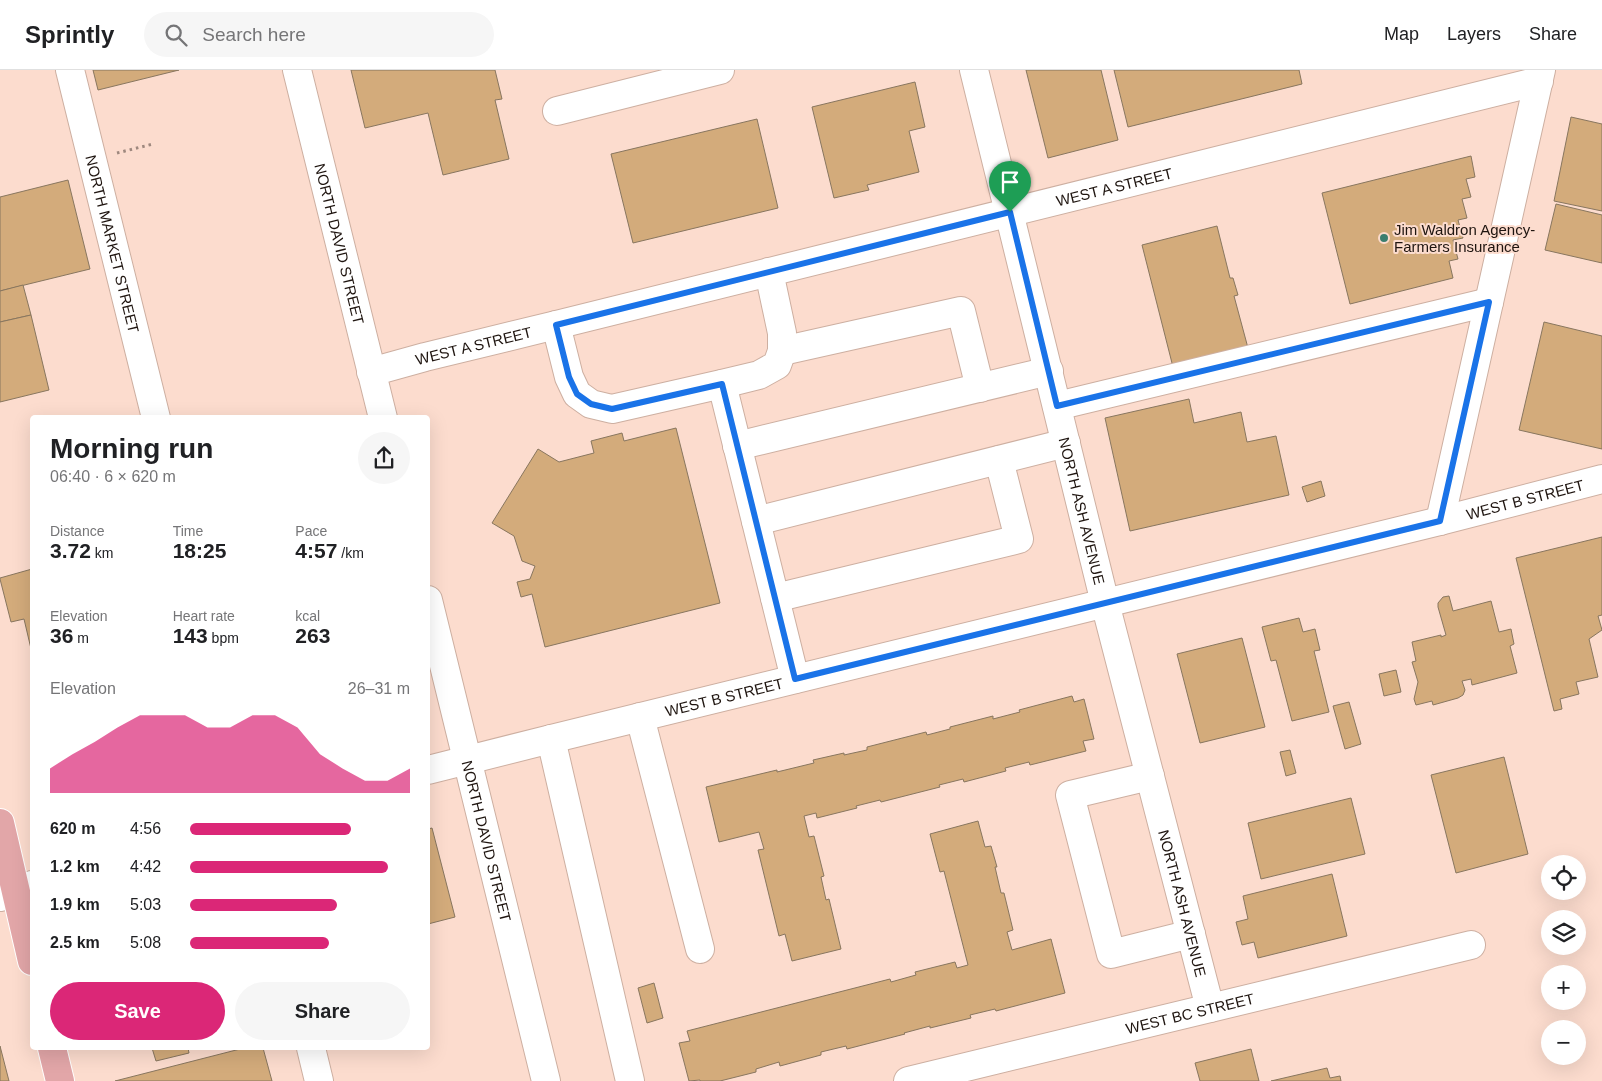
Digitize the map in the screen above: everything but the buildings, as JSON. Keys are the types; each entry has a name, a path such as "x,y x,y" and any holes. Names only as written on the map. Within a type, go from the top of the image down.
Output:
{"main road":[{"path":"0,823 30,952"},
{"path":"52,1050 60,1081"}],"street":[{"name":"NORTH MARKET STREET","path":"70,70 155,415"},
{"name":"NORTH DAVID STREET","path":"297,70 382,415"},
{"path":"557,112 720,70"},
{"name":"NORTH ASH AVENUE","path":"974,70 1105,603 1210,1008"},
{"name":"WEST A STREET","path":"371,372 1010,212 1540,76"},
{"path":"1440,521 1540,76"},
{"path":"556,325 569,377 577,394 591,404 612,409 722,384 759,374 777,365 782,352 782,333 769,272"},
{"path":"1057,406 1489,302"},
{"path":"782,352 960,311 980,388"},
{"path":"737,446 1048,371"},
{"path":"722,384 795,679"},
{"path":"756,521 1066,443"},
{"path":"775,598 1019,539 1000,460"},
{"name":"WEST B STREET","path":"430,769 1440,521 1602,479"},
{"name":"NORTH DAVID STREET","path":"430,608 546,1081"},
{"path":"640,717 700,949"},
{"path":"551,739 630,1081"},
{"path":"1150,776 1070,796 1111,954 1191,934"},
{"name":"WEST BC STREET","path":"908,1081 1471,946"},
{"path":"311,1050 319,1081"}],"path":[{"path":"117,153 153,144"}],"place":[{"name":"Jim Waldron Agency- Farmers Insurance","path":"1384,238"}],"route":[{"path":"1010,212 1057,406 1489,302 1440,521 795,679 722,384 612,409 591,404 577,394 569,377 556,325 1010,212"}]}
